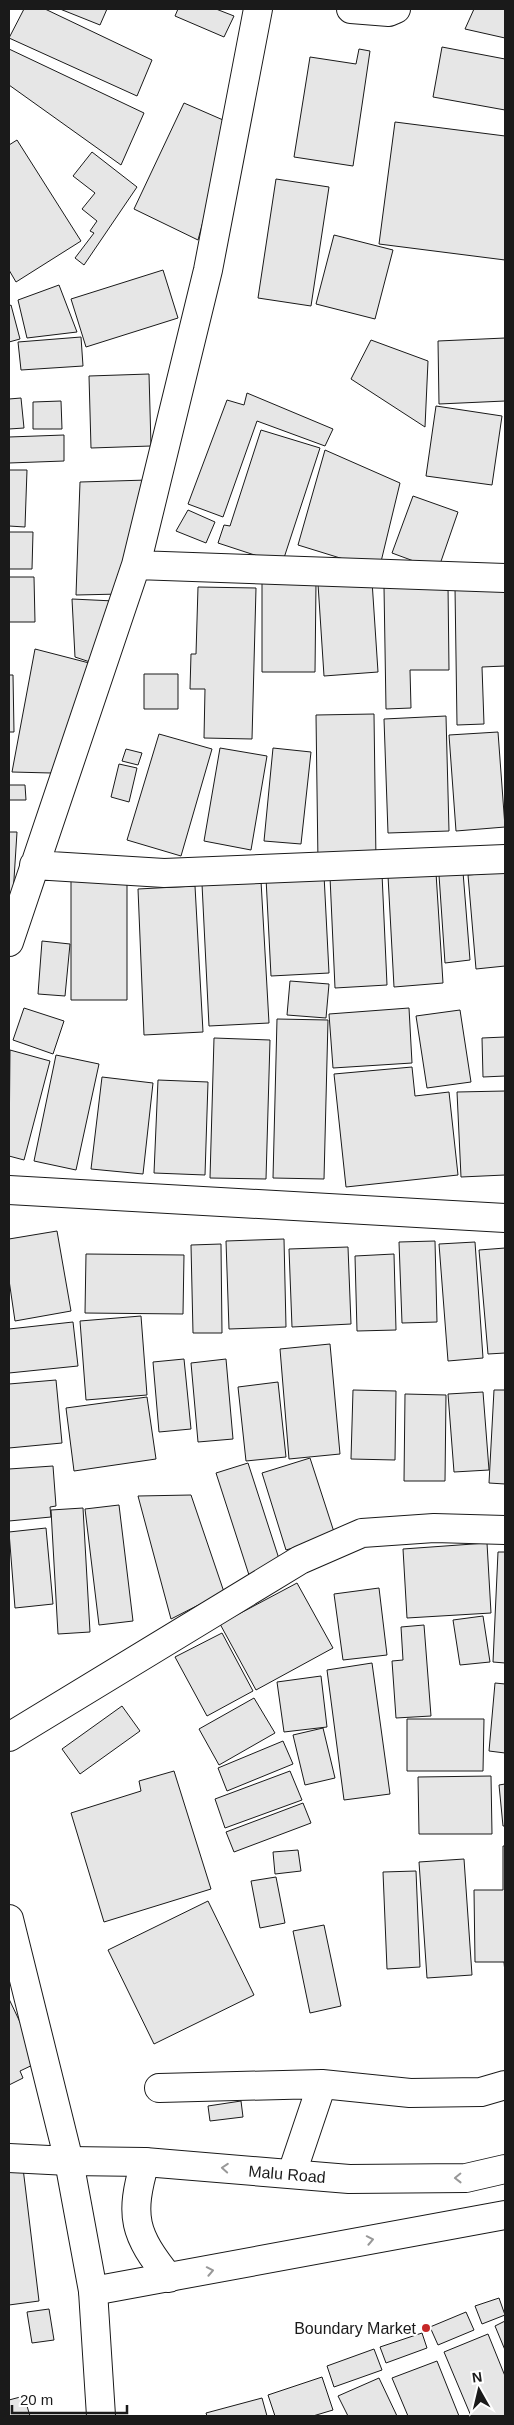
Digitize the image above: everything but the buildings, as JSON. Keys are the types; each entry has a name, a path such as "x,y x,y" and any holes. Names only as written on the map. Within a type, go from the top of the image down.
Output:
{"street":[{"path":"9,942 136,565 208,270 258,9"},
{"path":"351,9 389,12 396,9"},
{"path":"136,565 505,578"},
{"path":"34,865 164,874 505,859"},
{"path":"9,1190 505,1218"},
{"path":"9,1736 300,1560 362,1533 434,1528 505,1530"},
{"path":"9,1919 70,2161 93,2291 101,2416"},
{"path":"292,2173 322,2084"},
{"path":"158,2088 322,2084 410,2092 481,2092 505,2085"},
{"name":"Malu Road","path":"22,2158 145,2162 349,2179 466,2178 505,2169"},
{"path":"145,2162 136,2194 137,2224 151,2255 169,2278"},
{"path":"93,2291 505,2215"}],"place":[{"name":"Boundary Market","path":"426,2328"}]}
